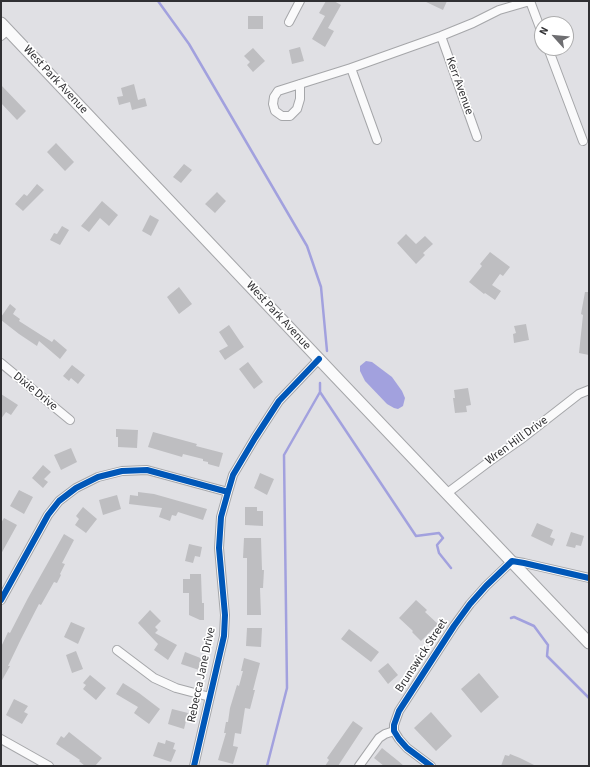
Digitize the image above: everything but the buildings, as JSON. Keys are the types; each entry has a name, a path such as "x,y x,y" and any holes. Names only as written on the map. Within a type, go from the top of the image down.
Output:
{"main road":[{"name":"West Park Avenue","path":"3,30 589,643"}],"street":[{"path":"289,22 300,1"},
{"path":"300,84 351,68 441,36 473,23 499,10 530,1 536,16"},
{"name":"Kerr Avenue","path":"441,36 477,137"},
{"path":"551,56 583,141"},
{"path":"351,68 377,140"},
{"name":"Rebecca Jane Drive","path":"194,766 224,636 225,614 219,548 221,517 233,475 279,401 319,359"},
{"name":"Dixie Drive","path":"1,363 70,420"},
{"name":"Wren Hill Drive","path":"446,494 520,440 579,394 589,390"},
{"path":"1,600 48,515 59,501 76,488 98,477 122,471 147,470 228,492"},
{"path":"512,561 589,578"},
{"name":"Brunswick Street","path":"394,731 395,721 399,711 454,626 483,589 512,561"},
{"path":"117,650 154,678 176,688 210,697"},
{"path":"359,766 379,738 394,731 407,748 431,766"},
{"path":"1,739 49,766"}],"water":[{"path":"366,361 372,362 392,377 405,398 403,406 398,409 387,404 365,381 360,371 360,366"}],"waterway":[{"path":"158,1 189,44 307,246 321,287 327,351"},
{"path":"267,766 287,688 284,455 320,392 320,383"},
{"path":"320,392 416,536 439,533 443,538 437,545 439,553 451,568"},
{"path":"511,618 514,617 534,626 548,645 547,656 589,698"}],"cycle path":[{"path":"194,766 224,636 225,615 219,548 221,517 233,475 279,401 319,359"},
{"path":"1,600 48,515 59,501 76,488 98,477 122,471 147,470 228,492"},
{"path":"431,766 407,748 394,731 394,725 399,711 470,604 512,561 589,578"}]}
